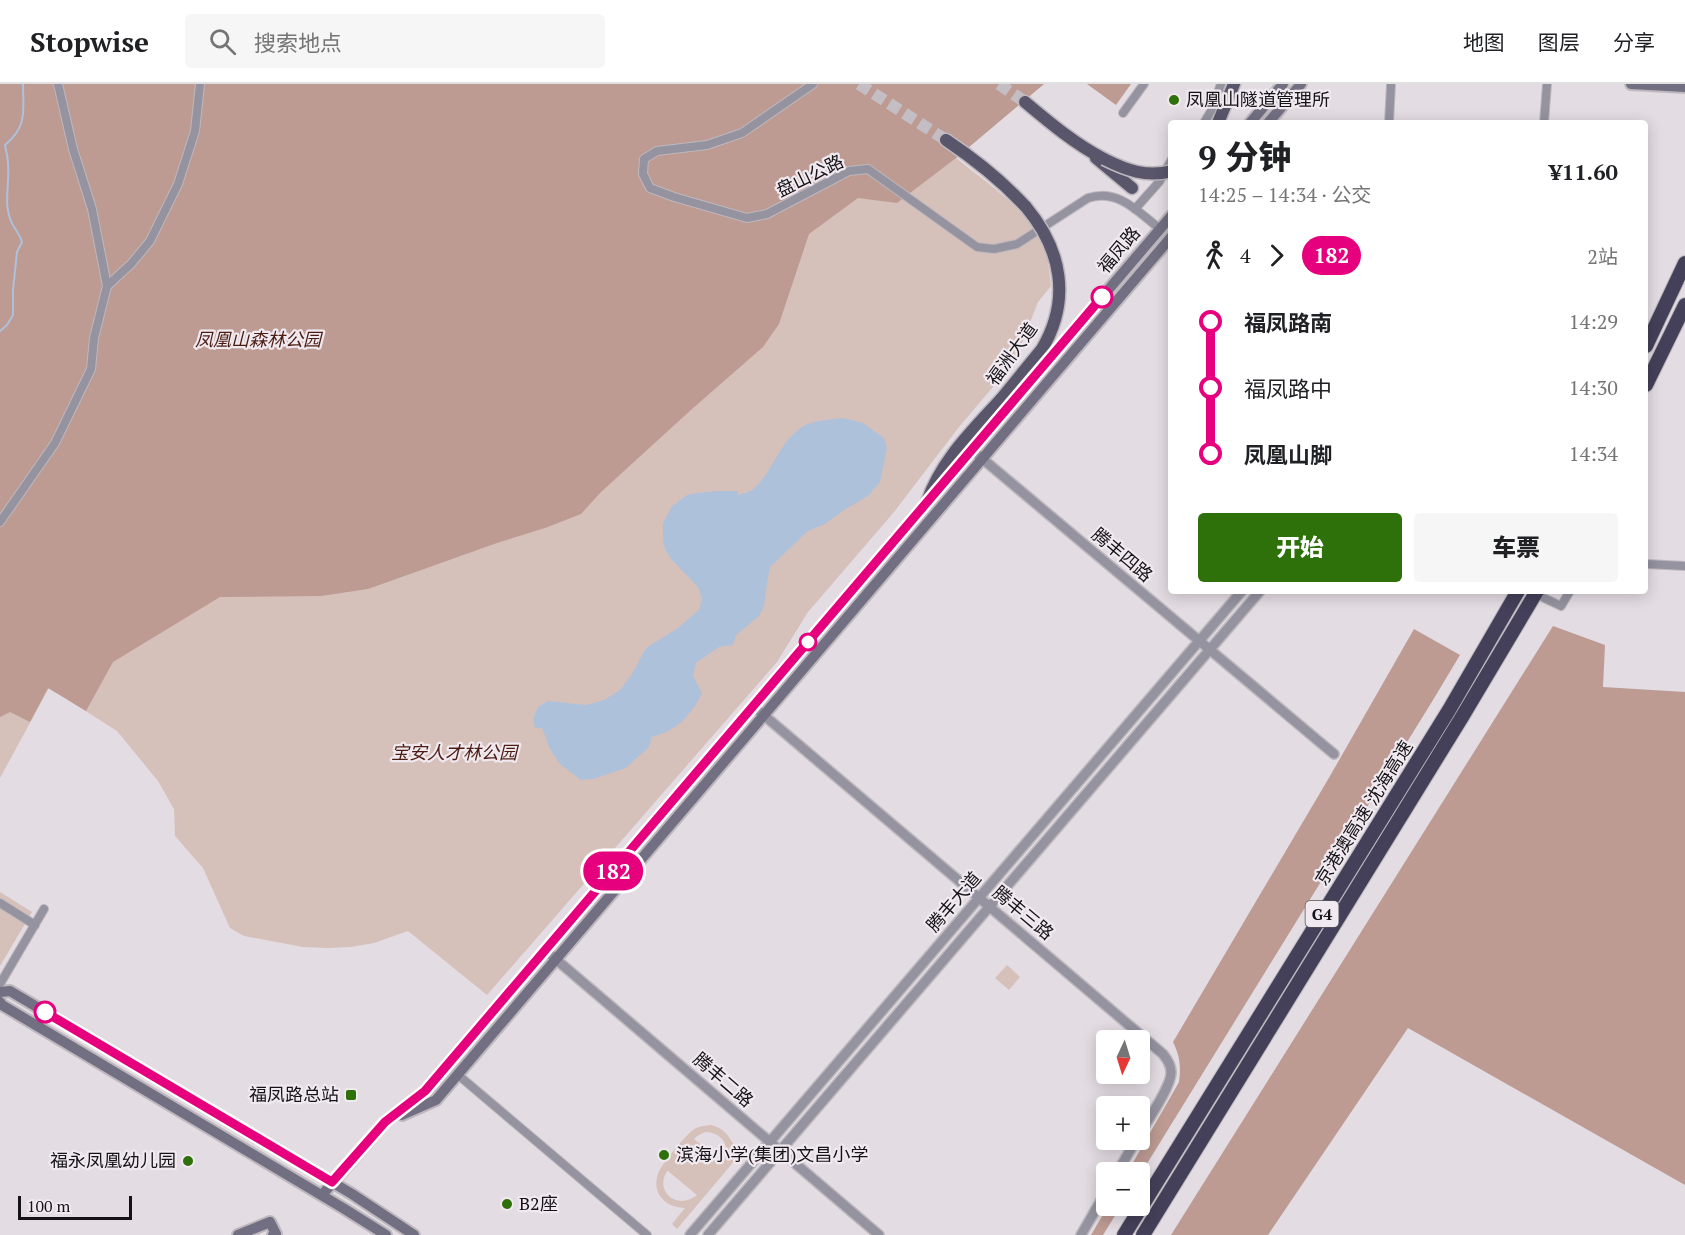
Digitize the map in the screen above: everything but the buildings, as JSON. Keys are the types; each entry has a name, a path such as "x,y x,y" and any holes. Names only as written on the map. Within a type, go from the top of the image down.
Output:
{"highway":[{"path":"1648,342 1685,263"},
{"path":"1648,382 1685,305"},
{"name":"京港澳高速 沈海高速","path":"1124,1235 1449,710 1516,594"},
{"name":"京港澳高速 沈海高速","path":"1143,1235 1540,594"}],"main road":[{"path":"1253,120 1283,84"},
{"path":"1271,120 1301,84"},
{"path":"1289,98 1309,84"},
{"path":"1631,84 1685,87"},
{"path":"1219,120 1229,85"},
{"path":"1025,102 1132,188"},
{"name":"福洲大道","path":"927,502 932,486 959,446 1042,349 1055,321 1059,301 1058,268 1041,226 1012,191 946,140"},
{"path":"1086,150 1134,171 1168,172"},
{"name":"福凤路","path":"321,1195 385,1122 425,1091 1168,219"},
{"name":"福凤路","path":"385,1122 436,1100 1168,241"},
{"path":"839,606 849,615"},
{"path":"0,992 10,991 332,1182 414,1235"},
{"path":"0,1002 386,1235"},
{"path":"238,1235 270,1222 276,1234 273,1235"}],"street":[{"path":"0,522 55,443 91,369 94,338 107,286 92,209 73,149 57,84"},
{"path":"107,286 131,264 150,241 178,184 195,131 200,84"},
{"name":"盘山公路","path":"813,84 742,133 707,145 657,151 644,159 643,174 650,188 747,218 767,214 849,171 868,169 977,247 994,249 1017,244 1093,196 1114,196 1160,228"},
{"path":"1123,113 1144,84"},
{"path":"1389,120 1391,84"},
{"path":"1545,120 1547,84"},
{"path":"1206,120 1229,85"},
{"path":"1135,209 1159,182 1168,166"},
{"name":"腾丰四路","path":"972,450 1334,754"},
{"path":"1648,564 1685,566"},
{"name":"腾丰大道","path":"690,1235 1239,594"},
{"name":"腾丰大道","path":"708,1235 1257,594"},
{"path":"1540,594 1561,606 1568,594"},
{"name":"腾丰三路","path":"753,706 1163,1054 1169,1062 1170,1082 1150,1116"},
{"path":"0,903 35,924"},
{"path":"0,984 44,909"},
{"name":"腾丰二路","path":"545,950 879,1235"},
{"path":"458,1074 647,1235"},
{"path":"1081,1235 1096,1209"}],"green space":[{"name":"宝安人才林公园","path":"0,84 1044,84 956,158 1005,197 1037,232 1045,249 1051,286 1038,302 1022,343 1003,375 959,427 894,512 808,612 777,662 487,995 408,931 374,943 327,948 303,947 244,936 230,928 203,868 175,836 174,809 158,781 117,731 49,688 0,778"},
{"name":"凤凰山森林公园","path":"0,84 1044,84 956,158 897,203 858,198 809,234 779,324 763,347 601,492 581,514 368,589 321,596 220,597 113,662 86,711 48,688 30,722 10,712 0,717"},
{"path":"1087,84 1131,84 1116,105"},
{"path":"1553,626 1605,645 1603,687 1685,692 1685,1185 1408,1028 1268,1235 1171,1235"},
{"path":"1414,629 1460,655 1148,1162 1133,1162 1140,1150 1150,1150 1150,1133 1179,1082 1179,1062 1173,1042"},
{"path":"0,892 32,912 0,966"},
{"path":"1007,965 1020,977 1009,990 995,978"},
{"path":"711,1125 726,1133 741,1153 677,1229 672,1224 685,1208 672,1206 662,1199 657,1188 658,1174 689,1133 697,1128","holes":["705,1132 717,1135 724,1142 727,1152 723,1163 694,1139","668,1171 697,1195 682,1201 670,1197 664,1186"]},
{"path":"1102,1216 1115,1216 1103,1235 1091,1235"}],"water":[{"path":"843,418 863,423 884,438 887,448 880,482 868,496 825,524 808,531 770,567 764,606 759,616 736,635 733,645 719,647 696,663 693,675 702,694 682,722 669,731 652,737 649,747 626,768 593,779 581,780 560,764 550,749 542,728 535,728 533,718 539,706 548,701 587,705 604,700 620,690 646,648 678,628 699,610 702,599 698,587 671,559 663,542 663,523 672,506 687,495 697,493 738,491 738,495 752,490 764,478 785,444 798,430 813,422"}],"waterway":[{"path":"0,331 13,315 17,252 22,242 9,214 8,161 5,145 18,131 21,124 23,84"}],"tunnel":[{"path":"859,84 946,140"},
{"path":"999,84 1025,102"}],"bus line":[{"name":"182","path":"45,1012 332,1182 385,1122 425,1091 1102,297"}],"place":[{"name":"凤凰山隧道管理所","path":"1174,100"},
{"name":"福凤路总站","path":"351,1095"},
{"name":"滨海小学(集团)文昌小学","path":"664,1155"},
{"name":"福永凤凰幼儿园","path":"188,1161"},
{"name":"B2座","path":"507,1204"}]}
